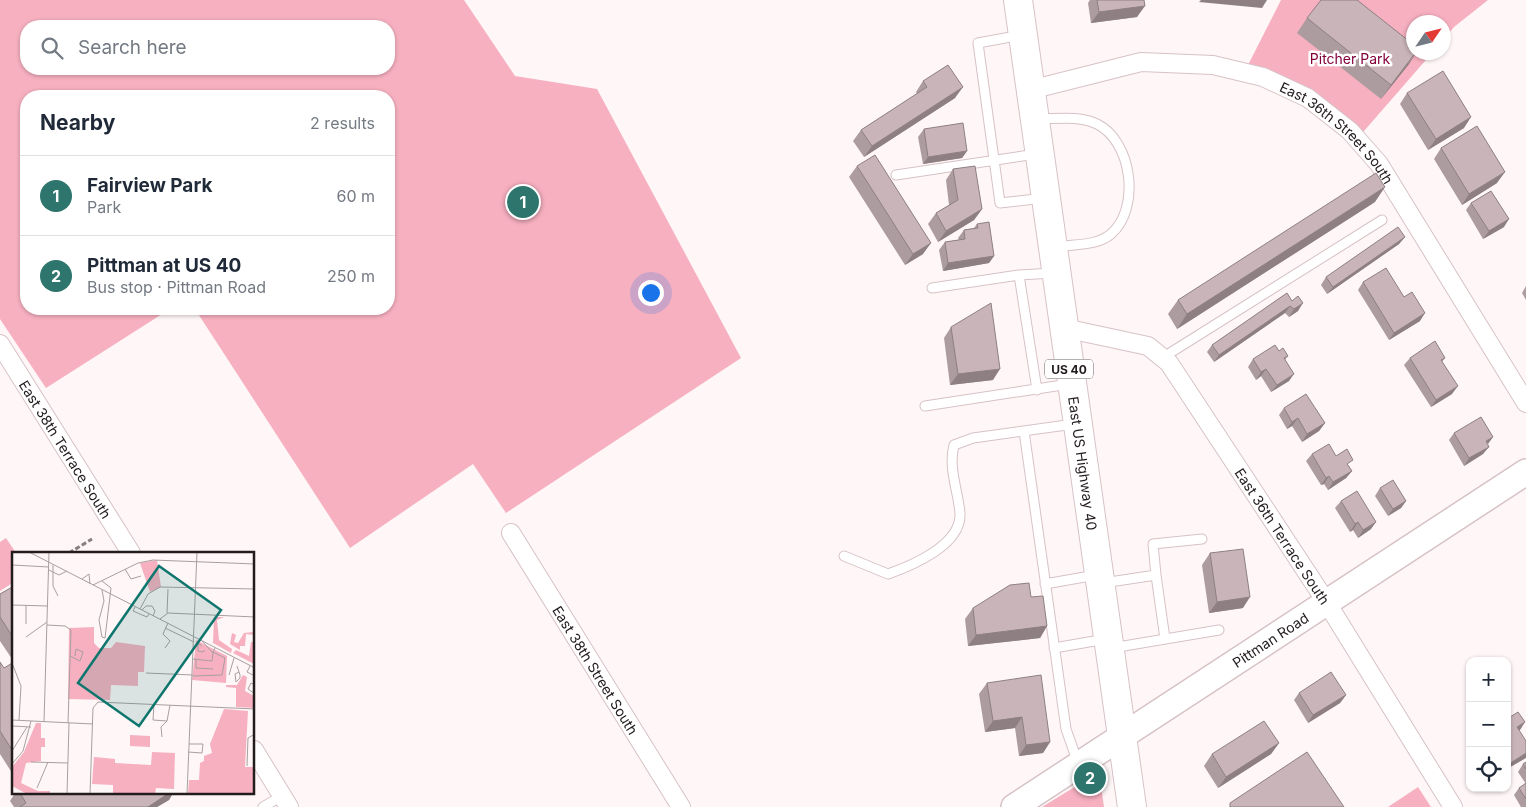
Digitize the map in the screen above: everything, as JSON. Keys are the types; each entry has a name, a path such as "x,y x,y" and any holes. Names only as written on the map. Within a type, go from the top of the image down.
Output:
{"main road":[{"name":"East US Highway 40","path":"1018,0 1044,198 1132,807"}],"street":[{"name":"East 36th Street South","path":"1030,90 1141,62 1213,65 1263,77 1308,98 1350,131 1379,164 1526,403"},
{"name":"East 36th Terrace South","path":"1064,328 1148,346 1169,364 1327,603 1453,807"},
{"name":"East 38th Terrace South","path":"0,344 130,552"},
{"name":"Pittman Road","path":"1014,807 1526,472"},
{"name":"East 38th Street South","path":"511,533 681,807"},
{"path":"255,752 286,801"}],"lane":[{"path":"1022,35 978,43 1000,203 1044,198"},
{"path":"932,288 1020,275 1100,241 1111,234 1124,218 1128,209 1128,181 1121,151 1111,135 1102,127 1076,118 1034,119"},
{"path":"896,176 1039,153"},
{"path":"1162,358 1382,220"},
{"path":"1020,275 1037,390"},
{"path":"925,406 1072,384"},
{"path":"844,556 888,574 932,555 956,528 960,516 951,458 954,445 973,438 1077,424"},
{"path":"1024,431 1066,729 1079,766"},
{"path":"1165,639 1153,544 1202,539"},
{"path":"1045,584 1156,575"},
{"path":"1054,648 1165,639 1219,630"},
{"path":"263,807 286,801"}],"path":[{"path":"71,552 92,538"}],"green space":[{"path":"0,0 464,0 515,76 597,89 741,358 506,513 473,464 350,548 199,315 395,315 395,90 20,90 20,315 161,315 46,388 0,319"},
{"name":"Pitcher Park","path":"1281,0 1488,0 1451,31 1451,15 1406,15 1406,60 1426,60 1357,139 1350,131 1244,73"},
{"path":"6,538 15,552 12,552 12,583 0,591 0,542"},
{"path":"1099,772 1104,807 1042,807"},
{"path":"1418,787 1431,807 1388,807"}],"building":[{"path":"1097,0 1144,0 1145,6 1099,12"},
{"path":"1321,0 1357,0 1406,39 1406,60 1410,60 1391,85 1307,18"},
{"path":"948,65 963,87 872,146 861,130 927,87 923,81"},
{"path":"1443,71 1471,117 1436,139 1407,93"},
{"path":"963,123 967,151 928,157 924,129"},
{"path":"1477,126 1505,172 1469,194 1441,148"},
{"path":"875,155 931,243 913,254 857,166"},
{"path":"975,166 982,209 946,231 936,213 958,200 953,169"},
{"path":"1376,173 1385,187 1187,314 1178,300"},
{"path":"1491,191 1509,219 1489,231 1471,203"},
{"path":"989,222 994,256 948,263 945,242 965,239 964,230 978,228 977,224"},
{"path":"1398,227 1405,237 1333,287 1326,277"},
{"path":"1386,268 1404,297 1412,292 1425,313 1394,333 1363,282"},
{"path":"1287,293 1292,301 1298,296 1303,303 1294,309 1290,306 1219,355 1212,345"},
{"path":"991,303 1000,369 958,374 951,327"},
{"path":"1435,341 1445,358 1441,360 1458,386 1436,400 1410,358"},
{"path":"1275,345 1279,351 1283,348 1288,356 1284,358 1294,374 1277,385 1266,369 1261,372 1253,359"},
{"path":"1306,394 1325,423 1307,434 1298,418 1292,422 1284,408"},
{"path":"1481,417 1493,437 1486,441 1489,447 1469,458 1454,433"},
{"path":"1329,444 1336,456 1347,449 1353,460 1347,464 1352,471 1333,482 1329,476 1326,478 1312,454"},
{"path":"1393,480 1406,501 1393,509 1380,488"},
{"path":"1357,491 1376,522 1363,530 1358,522 1355,524 1341,501"},
{"path":"1243,549 1250,597 1217,602 1210,553"},
{"path":"1029,583 1031,597 1043,596 1047,626 976,635 973,608 1010,585"},
{"path":"12,587 12,636 0,617 0,594"},
{"path":"0,662 4,668 12,663 12,750 0,731"},
{"path":"1331,672 1346,695 1313,715 1299,693"},
{"path":"1041,675 1050,742 1026,745 1022,717 993,721 987,683"},
{"path":"1518,712 1525,722 1517,727 1526,741 1526,753 1511,763 1511,747 1511,716"},
{"path":"1264,721 1279,743 1226,777 1212,754"},
{"path":"1307,752 1344,807 1230,807 1230,803"},
{"path":"1526,783 1526,799 1519,788"},
{"path":"21,794 168,794 148,807 20,807 26,803"}],"place":[{"name":"Fairview Park","path":"523,202"},
{"name":"Pittman at US 40","path":"1090,778"}]}
